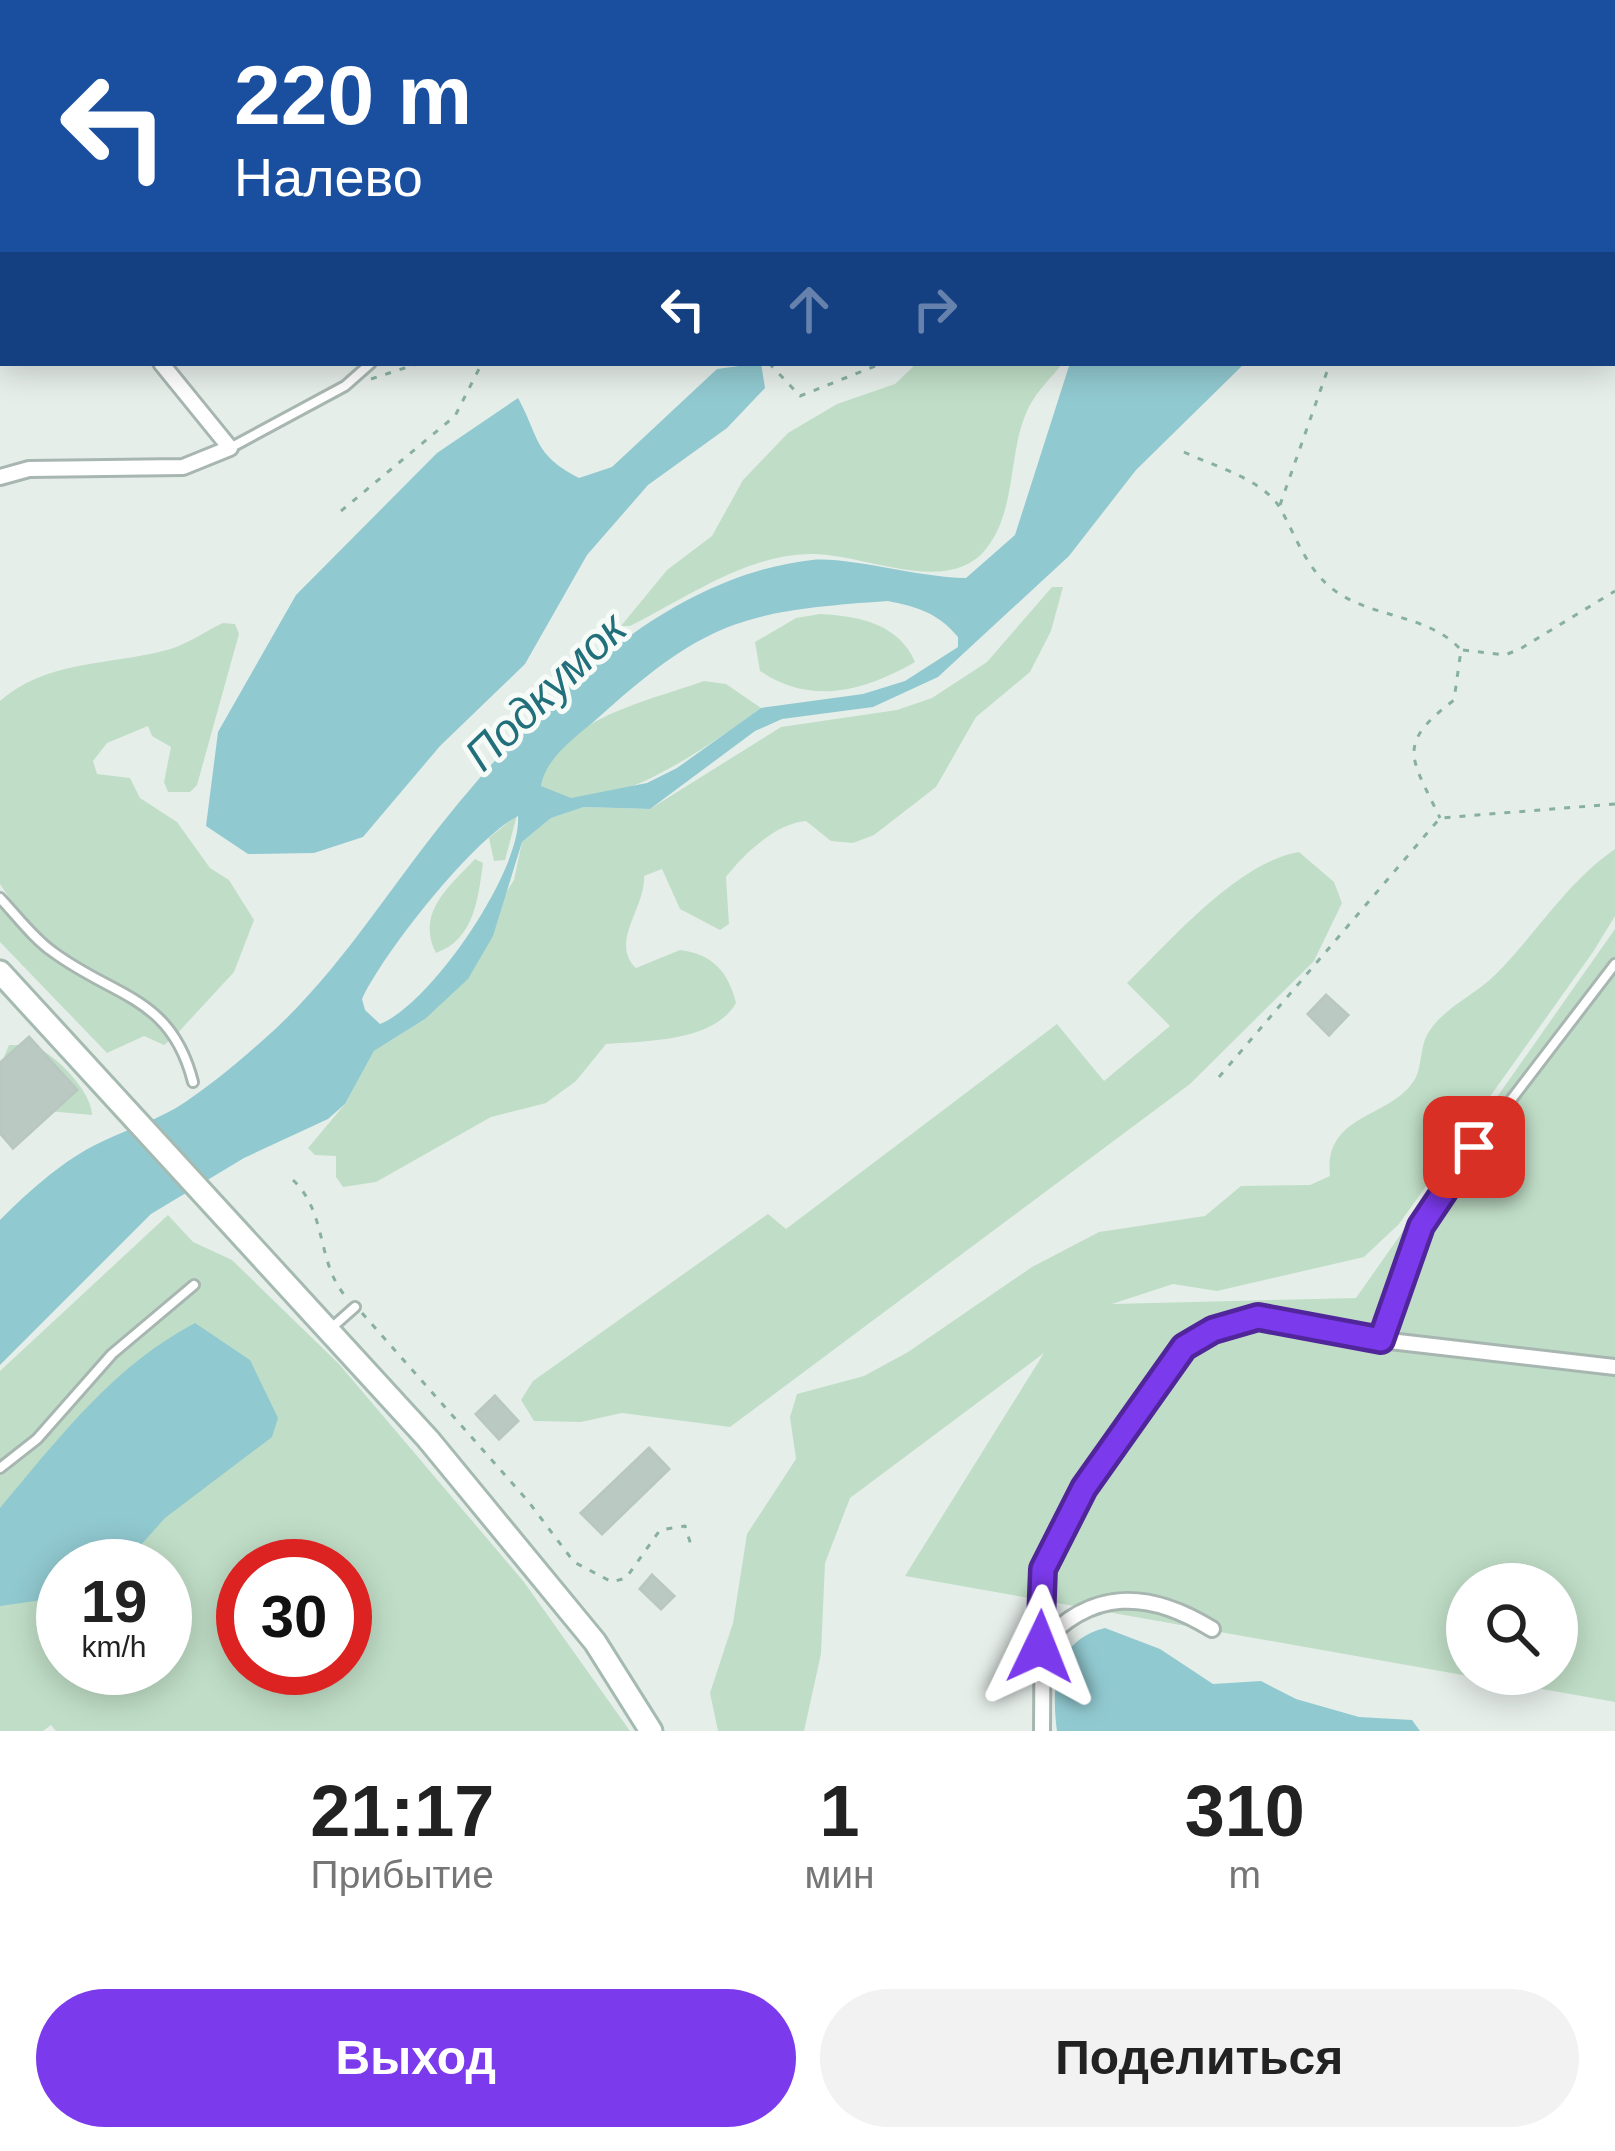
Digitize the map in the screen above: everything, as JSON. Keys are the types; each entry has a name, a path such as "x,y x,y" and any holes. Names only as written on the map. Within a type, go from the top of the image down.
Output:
{"street":[{"path":"0,477 29,469 182,467 230,448 163,366"},
{"path":"0,972 428,1438 595,1642 651,1731"},
{"path":"1042,1731 1043,1569 1084,1488 1184,1347 1213,1330 1258,1317 1381,1340 1615,1367"},
{"path":"1040,1647 1062,1621 1128,1598 1174,1605 1212,1628"}],"lane":[{"path":"230,448 345,386 368,366"},
{"path":"0,898 48,950 123,991 161,1020 184,1045 193,1082"},
{"path":"1381,1340 1421,1226 1449,1181 1615,964"},
{"path":"0,1468 37,1439 112,1354 194,1285"},
{"path":"328,1330 355,1307"}],"path":[{"path":"345,386 410,366"},
{"path":"341,511 455,416 480,366"},
{"path":"772,366 800,395 875,366"},
{"path":"1280,507 1329,366"},
{"path":"1184,452 1259,487 1280,507 1288,533 1328,585 1355,602 1448,636 1461,650 1504,655 1520,649 1615,591"},
{"path":"1440,818 1419,775 1414,737 1421,725 1454,700 1461,650"},
{"path":"1219,1077 1325,959 1440,818 1615,804"},
{"path":"293,1180 307,1193 320,1220 336,1286 380,1328 574,1562 612,1582 626,1578 660,1530 685,1526 691,1545"}],"green space":[{"path":"914,366 1060,366 1040,390 1022,424 1003,516 986,549 969,563 927,572 830,555 786,556 739,570 630,626 621,626 667,570 712,536 743,480 788,433 837,404 895,384"},
{"path":"1052,587 1063,587 1051,631 1030,672 976,717 936,787 874,835 853,843 831,841 806,821 772,834 726,877 729,924 720,930 680,909 662,869 644,876 627,936 629,958 636,968 680,950 710,961 724,974 736,1003 726,1016 677,1037 606,1044 576,1081 546,1103 491,1117 376,1182 343,1187 336,1177 336,1156 315,1155 308,1148 345,1104 374,1051 425,1019 514,880 522,842 551,818 584,807 650,809 781,727 897,710 932,698 987,662"},
{"path":"820,614 876,624 899,639 915,662 877,681 838,690 798,688 760,671 755,642 796,618"},
{"path":"223,623 235,624 239,634 197,785 190,792 168,792 164,782 171,747 152,736 148,726 107,743 93,761 97,774 130,778 140,798 177,822 210,868 229,880 254,920 234,972 174,1037 164,1045 144,1036 107,1053 0,942 0,906 14,920 20,914 0,884 0,701 57,671 171,649"},
{"path":"704,681 726,684 761,708 686,759 622,790 591,798 564,797 541,786 563,744 583,729 632,705"},
{"path":"517,815 505,860 494,861 489,838"},
{"path":"1615,849 1615,916 1593,952 1399,1224 1364,1257 1217,1291 1173,1284 1112,1304 1356,1298 1615,929 1615,1702 1576,1695 1578,1563 1446,1563 1446,1672 905,1576 1044,1353 850,1498 825,1563 821,1654 804,1731 718,1731 710,1693 733,1623 747,1534 796,1459 790,1417 797,1394 864,1376 908,1352 1032,1267 1099,1232 1205,1216 1241,1186 1310,1185 1330,1176 1331,1155 1347,1128 1404,1092 1415,1079 1433,1026 1495,975 1567,893"},
{"path":"1299,852 1334,882 1342,903 1314,961 1190,1084 730,1427 622,1413 581,1422 534,1421 521,1400 533,1381 768,1214 786,1229 1057,1024 1104,1081 1170,1026 1127,983 1229,887 1276,859"},
{"path":"475,859 483,863 472,917 459,938 436,953 430,925 433,913 446,890"},
{"path":"9,1045 35,1047 55,1060 80,1087 92,1115 37,1110 0,1067"},
{"path":"168,1215 193,1242 232,1260 339,1364 524,1582 630,1731 56,1731 51,1725 43,1731 0,1731 0,1371"}],"water":[{"path":"761,366 765,388 727,428 648,485 587,555 525,664 440,746 363,837 314,853 248,854 206,826 218,732 296,595 437,453 518,398 545,453 579,478 612,467 717,369"},
{"path":"1069,366 1242,366 1136,470 1069,556 938,677 873,707 782,719 755,731 650,809 584,807 551,818 522,842 493,936 468,979 425,1019 374,1051 345,1104 328,1119 244,1158 151,1214 0,1365 0,1220 68,1161 176,1108 289,1016 483,774 563,691 608,653 704,592 757,571 827,560 966,578 1015,535","holes":["888,601 918,609 950,629 958,637 958,647 905,681 863,694 761,708 677,768 647,783 571,798 541,786 549,765 573,739 669,659 700,640 730,626 797,610","518,816 515,840 490,900 470,933 424,991 380,1024 365,1010 362,999 389,954 455,872"]},
{"path":"195,1323 250,1360 278,1418 272,1437 165,1518 146,1539 36,1539 36,1601 0,1606 0,1508 113,1382 165,1340"},
{"path":"1105,1628 1160,1649 1213,1684 1261,1681 1296,1699 1359,1717 1412,1720 1420,1731 1057,1731 1056,1682 1066,1654 1088,1634"}],"building":[{"path":"1326,995 1348,1015 1329,1035 1308,1014"},
{"path":"29,1037 77,1090 13,1148 0,1133 0,1063"},
{"path":"495,1396 518,1421 499,1439 476,1414"},
{"path":"649,1448 669,1469 602,1534 581,1513"},
{"path":"652,1575 674,1596 661,1609 640,1589"}],"route":[{"path":"1040,1647 1043,1569 1084,1488 1156,1379 1184,1347 1213,1330 1258,1317 1381,1340 1421,1226 1474,1147"}],"water label":[{"name":"Подкумок","path":"545,691"}]}
